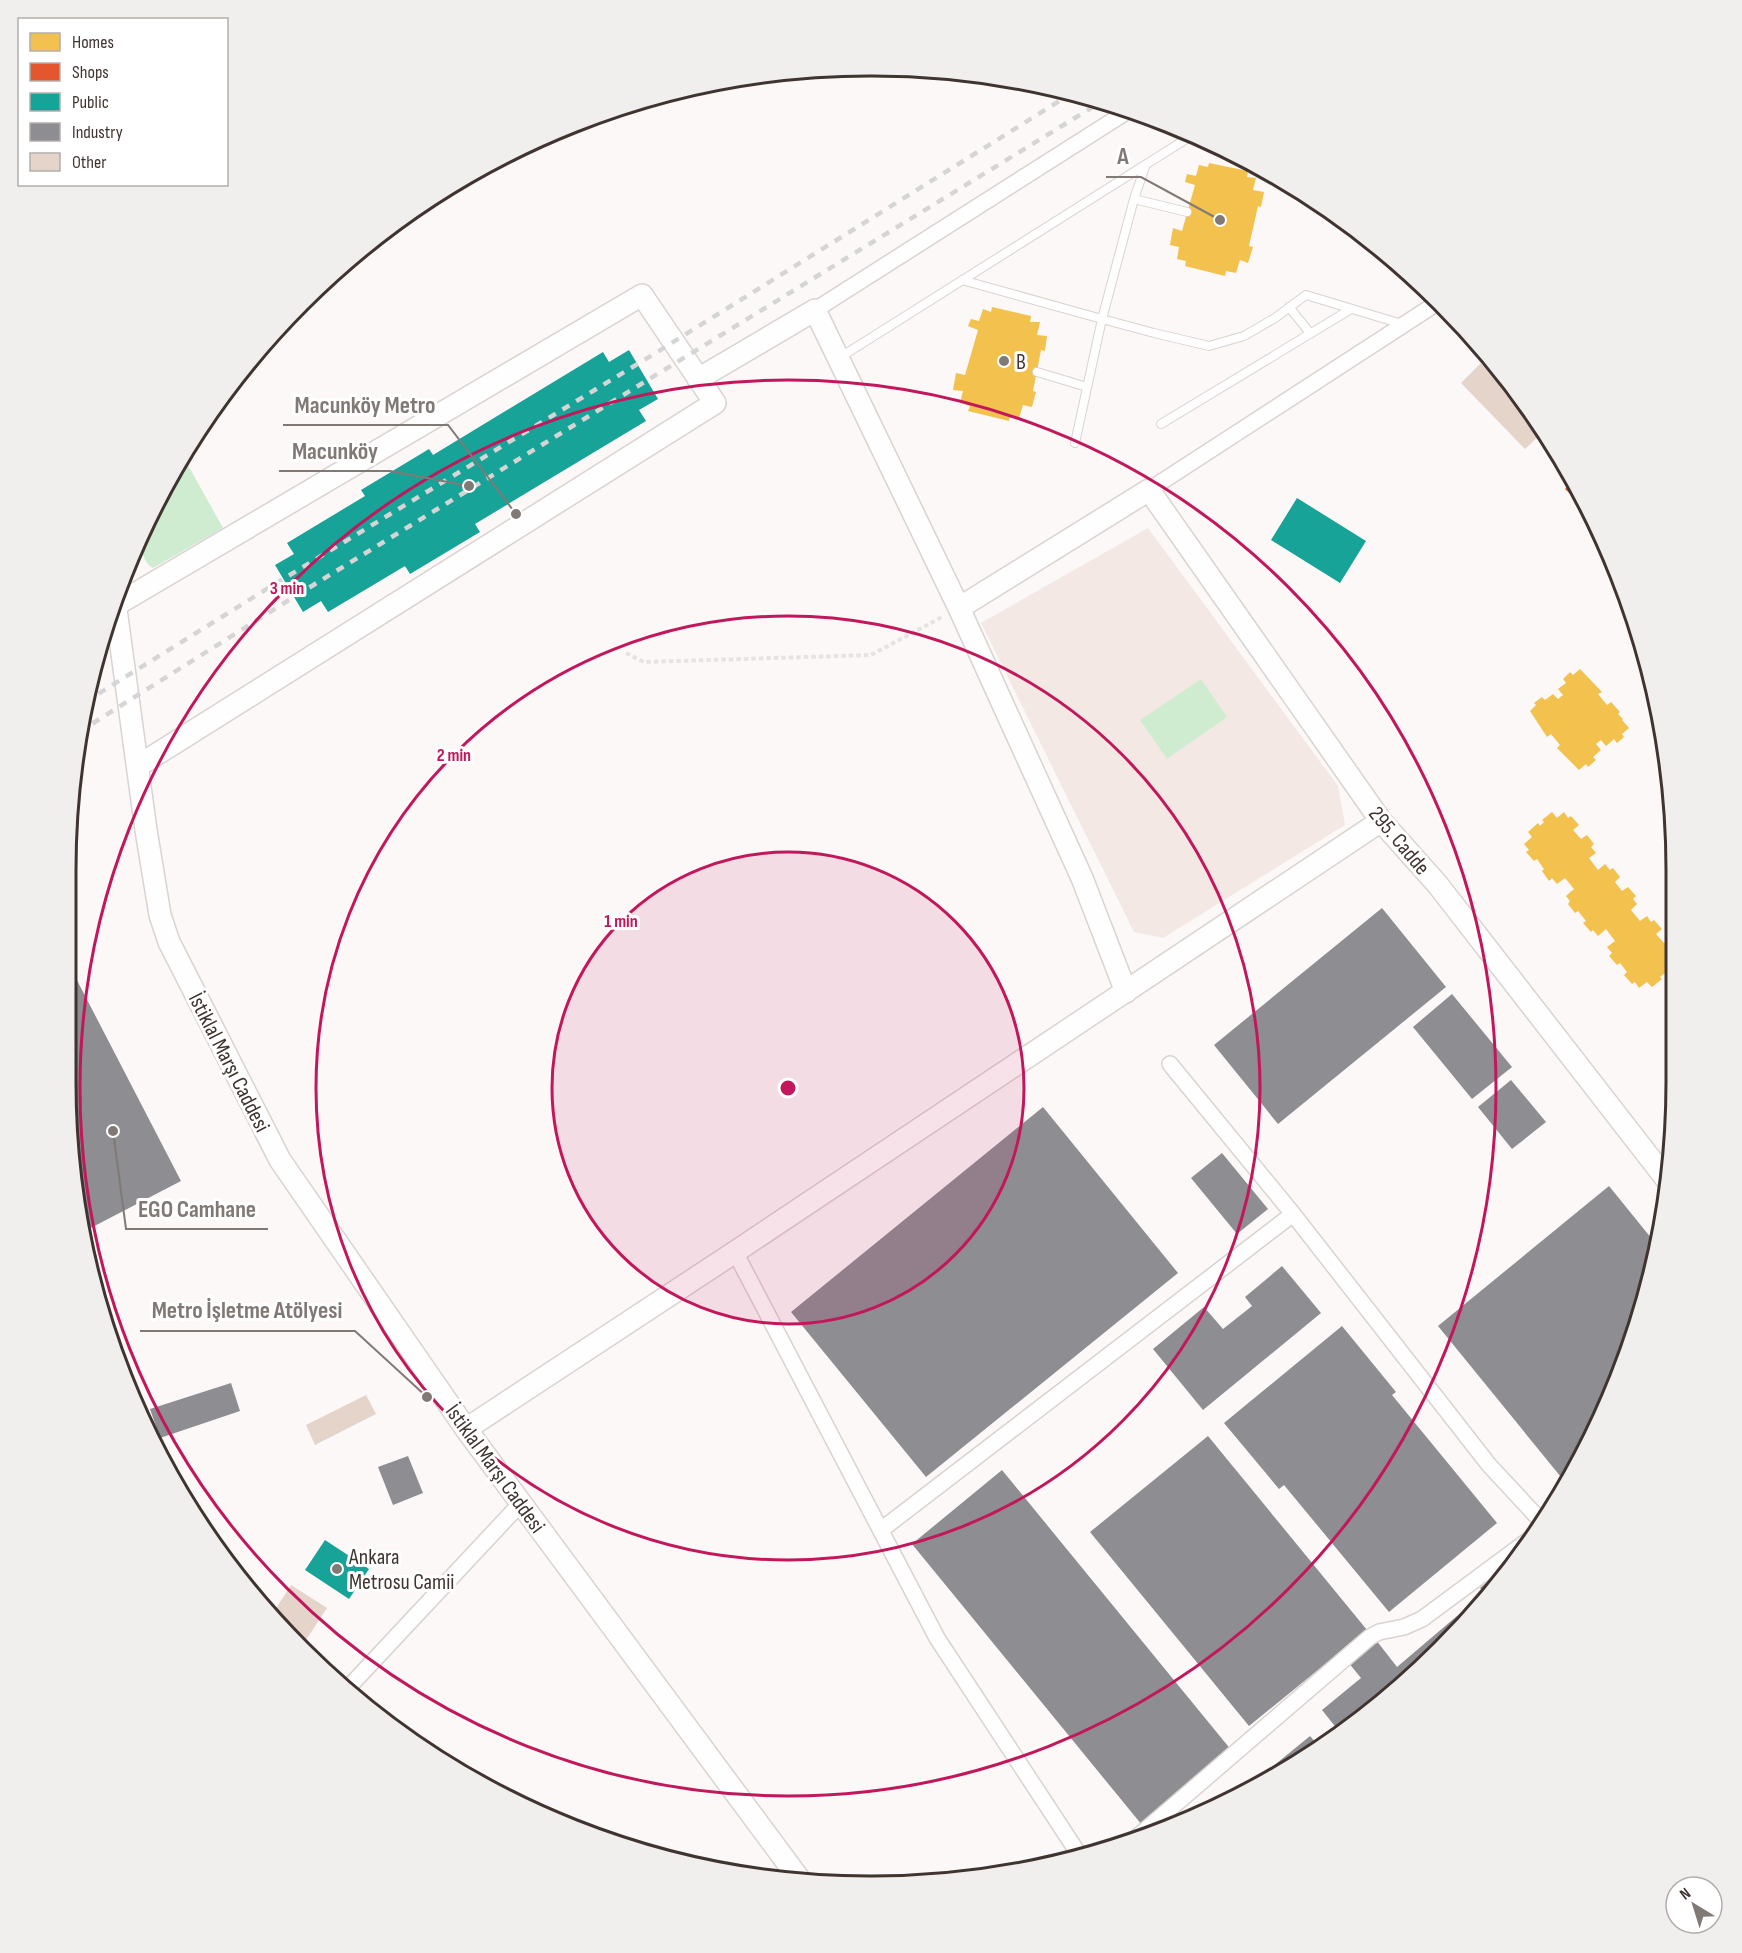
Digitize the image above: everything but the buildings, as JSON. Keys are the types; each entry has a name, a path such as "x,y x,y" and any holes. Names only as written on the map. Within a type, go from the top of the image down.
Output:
{"street":[{"path":"698,379 815,310 1120,117"},
{"path":"125,598 642,295 715,403 138,766"},
{"path":"958,608 1149,489 1431,307"},
{"path":"815,310 958,608 1082,878 1126,993"},
{"name":"295. Cadde","path":"1149,489 1381,821 1438,885 1660,1171"},
{"name":"İstiklal Marşı Caddesi","path":"118,619 146,830 160,915 169,942 280,1160 466,1429 795,1873"},
{"path":"466,1429 1126,993 1381,821"},
{"path":"1170,1064 1293,1214 1489,1465 1536,1516"},
{"path":"881,1530 1293,1214"},
{"path":"735,1252 937,1638 1076,1849"},
{"path":"352,1683 521,1503"},
{"path":"1152,1825 1370,1637 1422,1619 1510,1554"}],"lane":[{"path":"838,358 1183,141"},
{"path":"1075,443 1102,319 1134,199 1146,164"},
{"path":"1134,199 1187,212"},
{"path":"962,280 1209,346 1244,336 1275,318 1306,295 1404,325"},
{"path":"1289,308 1310,333"},
{"path":"1161,424 1351,309"},
{"path":"1037,372 1087,387"}],"path":[{"path":"626,653 644,662 871,655 958,608"}],"shaded area":[{"path":"1148,528 1338,786 1345,825 1163,938 1134,932 981,623"}],"green space":[{"path":"188,465 223,528 153,568 143,554 158,520"},
{"path":"1201,679 1227,717 1167,759 1140,720"}],"railway":[{"path":"97,695 654,354 1061,100"},
{"path":"90,725 289,600 1091,108"}],"place":[{"name":"A","path":"1220,220"},
{"name":"B","path":"1004,361"},
{"name":"Macunköy","path":"469,486"},
{"name":"Macunköy Metro","path":"516,514"},
{"name":"EGO Camhane","path":"113,1131"},
{"name":"Metro İşletme Atölyesi","path":"427,1397"},
{"name":"Ankara Metrosu Camii","path":"337,1569"}]}
